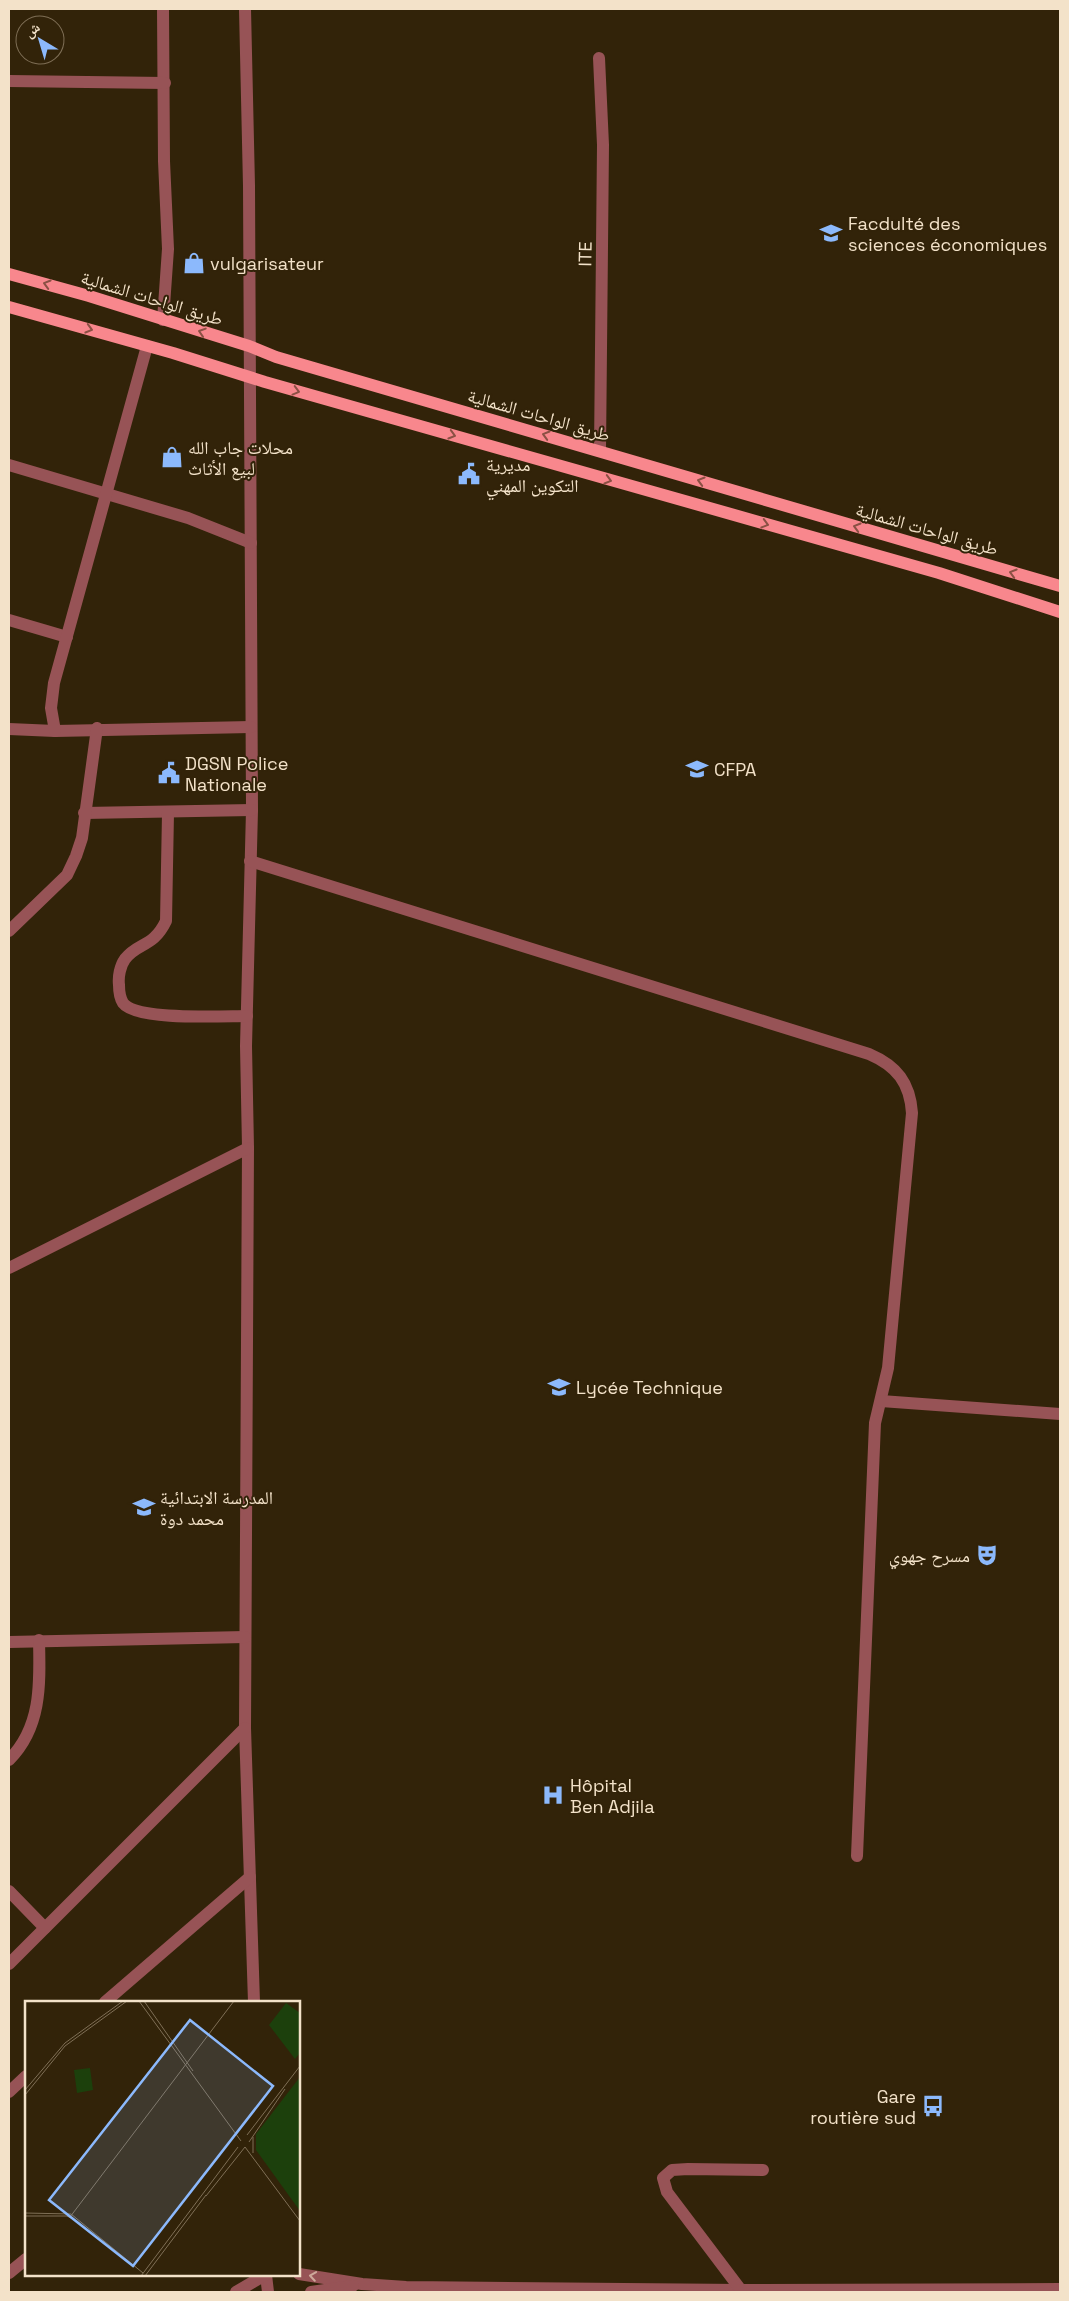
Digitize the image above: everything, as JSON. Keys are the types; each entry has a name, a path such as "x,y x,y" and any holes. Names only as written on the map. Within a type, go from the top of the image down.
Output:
{"main road":[{"name":"طريق الواحات الشمالية","path":"9,274 248,346 276,358 1060,586"},
{"path":"9,306 249,378 930,570 1060,612"}],"street":[{"path":"163,9 165,83 164,161 168,249 163,320"},
{"path":"245,9 249,186 248,346 252,810 247,1016 245,1728 254,2001"},
{"name":"ITE","path":"600,58 603,145 600,451"},
{"path":"9,81 165,83"},
{"path":"54,731 52,699 67,637 147,346"},
{"path":"9,465 188,518 251,543"},
{"path":"9,620 67,637"},
{"path":"9,729 54,731 97,728 251,726"},
{"path":"9,931 67,875 76,856 82,838 97,728"},
{"path":"84,813 252,810"},
{"path":"168,813 166,921 160,934 125,959 120,967 118,981 120,995 124,1003 131,1010 153,1015 247,1016"},
{"path":"250,861 813,1036 883,1060 896,1070 905,1082 911,1097 912,1113 888,1368 875,1423 857,1856"},
{"path":"9,1268 248,1148"},
{"path":"881,1401 1060,1414"},
{"path":"9,1642 245,1637"},
{"path":"9,1760 16,1752 33,1723 40,1696 39,1640"},
{"path":"9,1964 245,1728"},
{"path":"106,2001 250,1877"},
{"path":"9,1891 45,1928"},
{"path":"9,2092 25,2077"},
{"path":"741,2290 667,2192 663,2178 672,2170 763,2170"},
{"path":"9,2274 25,2259"},
{"path":"300,2274 346,2287"},
{"path":"236,2292 263,2276"},
{"path":"265,2276 268,2292"},
{"path":"311,2292 362,2284 649,2291 1060,2289"}],"place":[{"name":"Facdulté des sciences économiques","path":"831,233"},
{"name":"vulgarisateur","path":"194,263"},
{"name":"محلات جاب الله لبيع الأثاث","path":"172,457"},
{"name":"مديرية التكوين المهني","path":"469,474"},
{"name":"CFPA","path":"697,769"},
{"name":"DGSN Police Nationale","path":"169,773"},
{"name":"Lycée Technique","path":"559,1387"},
{"name":"المدرسة الابتدائية محمد دوة","path":"144,1507"},
{"name":"مسرح جهوي","path":"987,1555"},
{"name":"Hôpital Ben Adjila","path":"553,1795"},
{"name":"Gare routière sud","path":"933,2106"}]}
